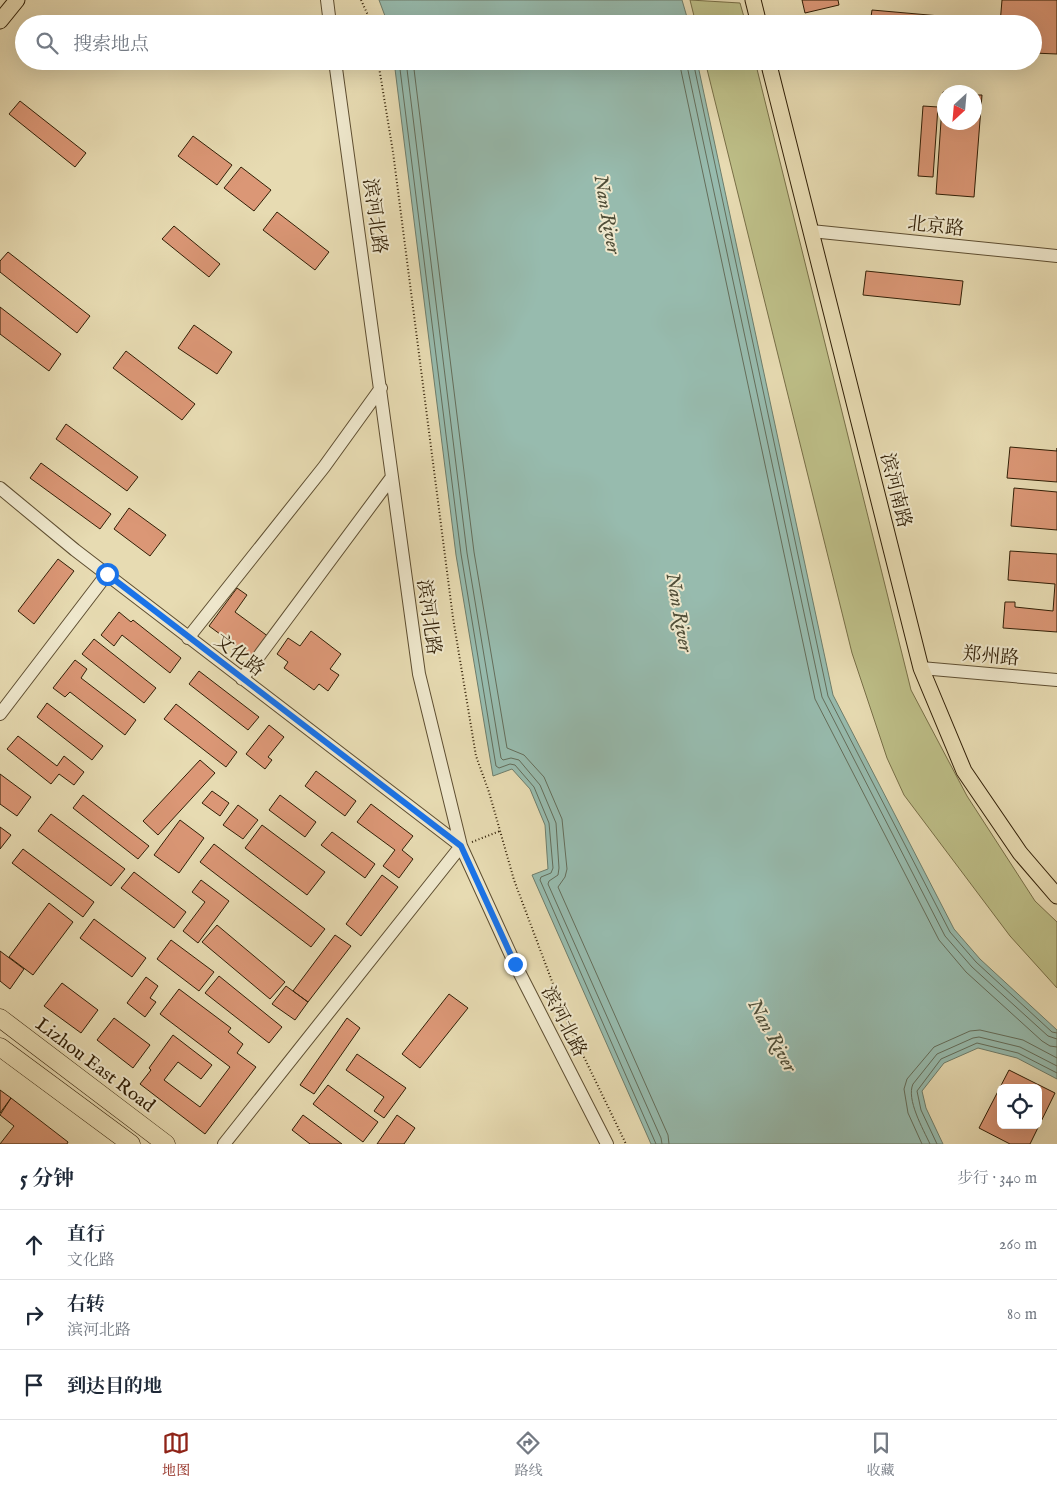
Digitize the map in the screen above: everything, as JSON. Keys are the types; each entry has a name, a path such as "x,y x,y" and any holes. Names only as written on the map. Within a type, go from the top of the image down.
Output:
{"highway":[{"name":"Lizhou East Road","path":"0,1018 166,1144"},
{"path":"0,1047 131,1144"}],"main road":[{"path":"0,21 16,0"},
{"path":"753,0 757,15"},
{"name":"滨河南路","path":"770,70 921,668 964,771 1020,853 1057,896"}],"street":[{"path":"327,0 329,15"},
{"name":"滨河北路","path":"336,70 419,674 461,846 515,964 608,1144"},
{"name":"北京路","path":"811,231 1057,256"},
{"path":"188,638 324,467 380,388"},
{"path":"242,679 392,477"},
{"name":"文化路","path":"0,488 188,638 461,846"},
{"path":"0,714 107,574"},
{"name":"郑州路","path":"921,668 1057,680"},
{"path":"224,1144 461,846"}],"path":[{"path":"361,0 368,15"},
{"path":"379,70 393,152 453,618 476,756 489,792 514,880 568,1024 626,1144"},
{"path":"461,846 500,831"}],"green space":[{"path":"690,0 740,3 743,15 694,15"},
{"path":"707,70 757,70 911,690 967,796 1035,901 1057,922 1057,988 1010,936 904,795 887,758 852,653"}],"water":[{"path":"379,0 682,0 686,15 385,15"},
{"name":"Nan River","path":"395,70 699,70 833,695 954,929 980,959 1057,1030 1057,1079 1017,1058 978,1048 944,1063 922,1091 926,1108 943,1144 651,1144 532,875 548,869 545,825 530,789 512,769 493,776 456,555"}],"building":[{"path":"802,0 838,0 839,5 805,13"},
{"path":"1002,0 1057,0 1057,54 1042,53 1042,15 1001,15"},
{"path":"872,10 929,15 871,15"},
{"path":"20,101 86,153 75,167 9,114"},
{"path":"923,106 937,107 933,177 918,176"},
{"path":"940,130 979,130 974,197 936,194"},
{"path":"193,136 232,165 217,185 178,156"},
{"path":"241,167 271,190 254,211 224,188"},
{"path":"277,212 329,252 315,270 263,230"},
{"path":"174,226 220,264 209,277 162,239"},
{"path":"8,252 90,316 77,333 0,272 0,261"},
{"path":"866,271 963,281 960,305 863,295"},
{"path":"0,307 61,354 49,371 0,334"},
{"path":"194,325 232,352 217,374 178,348"},
{"path":"126,351 195,404 182,420 113,368"},
{"path":"66,424 138,477 127,491 56,439"},
{"path":"1010,447 1057,451 1057,482 1007,478"},
{"path":"41,463 111,514 100,529 30,478"},
{"path":"1014,488 1057,492 1057,530 1011,526"},
{"path":"129,508 166,535 150,556 114,529"},
{"path":"1010,551 1057,554 1057,632 1003,628 1005,602 1015,602 1015,607 1053,611 1055,584 1008,580"},
{"path":"58,559 74,571 34,624 18,611"},
{"path":"237,588 247,595 235,612 269,637 254,659 209,626"},
{"path":"119,612 131,622 133,620 181,658 170,673 122,635 114,646 101,635"},
{"path":"311,631 341,654 330,669 339,675 328,691 319,684 314,690 284,668 288,662 277,654 288,638 300,646"},
{"path":"94,639 156,688 144,703 82,654"},
{"path":"75,660 87,669 81,678 136,720 125,735 70,692 65,697 53,688"},
{"path":"199,671 259,717 248,730 189,684"},
{"path":"47,703 103,746 92,760 37,717"},
{"path":"176,704 237,752 226,767 164,719"},
{"path":"269,725 284,737 268,757 272,760 265,769 246,754"},
{"path":"18,736 57,766 64,756 84,772 74,785 59,774 51,784 7,749"},
{"path":"200,760 215,773 158,835 143,821"},
{"path":"316,771 356,801 345,816 305,786"},
{"path":"0,774 31,797 17,816 0,804"},
{"path":"212,791 229,803 220,816 202,803"},
{"path":"83,795 149,846 138,859 73,808"},
{"path":"280,795 316,822 305,837 269,810"},
{"path":"371,804 413,836 402,850 413,859 399,878 383,866 395,850 357,822"},
{"path":"238,805 258,820 243,839 223,825"},
{"path":"51,814 125,869 111,886 38,831"},
{"path":"180,820 204,838 179,873 154,855"},
{"path":"262,825 325,872 307,895 245,848"},
{"path":"0,827 11,835 0,849"},
{"path":"332,832 375,864 365,878 321,845"},
{"path":"214,844 325,929 311,947 200,862"},
{"path":"23,849 94,902 83,917 12,863"},
{"path":"134,872 186,912 174,928 121,888"},
{"path":"382,875 398,887 361,936 346,924"},
{"path":"201,880 229,901 198,943 183,931 205,902 192,892"},
{"path":"49,903 73,922 33,975 9,957"},
{"path":"94,919 146,958 132,977 80,938"},
{"path":"217,925 285,982 270,999 202,942"},
{"path":"335,935 351,946 308,1002 293,991"},
{"path":"171,940 214,972 199,991 157,959"},
{"path":"0,951 24,969 10,989 0,981"},
{"path":"219,976 282,1027 269,1043 205,993"},
{"path":"146,977 158,986 150,998 156,1002 145,1017 127,1003"},
{"path":"62,983 98,1010 81,1033 44,1006"},
{"path":"286,986 308,1002 295,1020 272,1004"},
{"path":"179,989 231,1028 228,1032 243,1044 237,1053 256,1067 205,1134 140,1084 173,1035 212,1065 201,1079 178,1062 164,1080 200,1107 230,1067 160,1014"},
{"path":"449,994 468,1008 420,1068 402,1054"},
{"path":"114,1018 150,1045 133,1068 97,1040"},
{"path":"347,1018 360,1028 314,1094 300,1085"},
{"path":"357,1054 406,1088 384,1118 374,1111 384,1097 346,1070"},
{"path":"1009,1070 1037,1084 1002,1084"},
{"path":"328,1085 378,1122 363,1142 313,1104"},
{"path":"1042,1086 1055,1093 1042,1120"},
{"path":"0,1090 11,1098 0,1113"},
{"path":"997,1093 997,1129 1037,1129 1030,1144 1010,1144 979,1128"},
{"path":"11,1098 68,1142 67,1144 0,1144 14,1126 0,1115"},
{"path":"303,1115 342,1144 310,1144 292,1130"},
{"path":"397,1115 415,1128 404,1144 377,1144"}],"route":[{"path":"107,574 461,846 515,964"}]}
